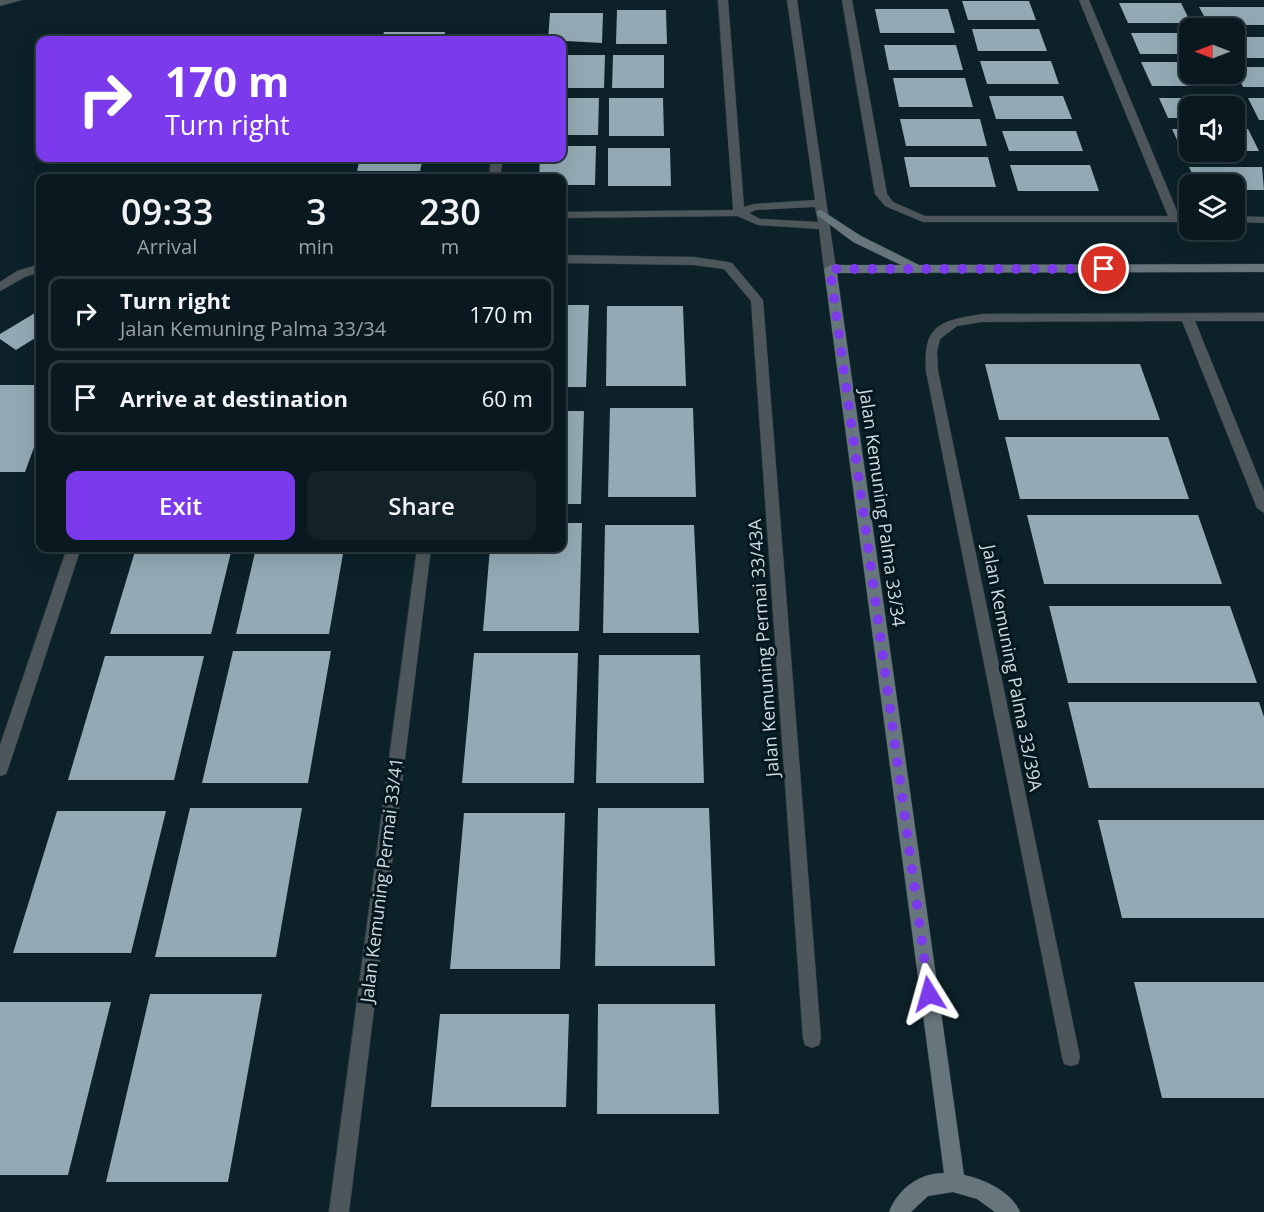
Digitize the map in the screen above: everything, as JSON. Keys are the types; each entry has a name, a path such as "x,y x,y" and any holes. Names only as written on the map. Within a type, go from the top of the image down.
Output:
{"main road":[{"path":"821,208 857,239 920,269"},
{"path":"830,269 1264,268"},
{"name":"Jalan Kemuning Palma 33/34","path":"830,269 955,1182"},
{"path":"899,1212 917,1191 935,1183 955,1182 978,1187 999,1200 1010,1212"}],"street":[{"path":"0,3 17,0"},
{"path":"723,0 739,213"},
{"path":"792,0 830,269"},
{"path":"847,0 881,194 889,204 923,219 1179,217"},
{"path":"1084,0 1174,216"},
{"path":"566,215 739,213 754,207 821,208"},
{"path":"739,213 759,222 823,226"},
{"path":"1245,219 1264,219"},
{"name":"Jalan Kemuning Permai 33/43A","path":"566,259 694,261 728,266 757,300 812,1039"},
{"path":"0,287 21,274 36,269"},
{"path":"1187,317 1264,508"},
{"name":"Jalan Kemuning Palma 33/39A","path":"1071,1057 932,370 931,352 934,338 954,323 981,318 1264,317"},
{"path":"0,769 73,552"},
{"name":"Jalan Kemuning Permai 33/41","path":"339,1212 423,552"}],"building":[{"path":"962,1 1029,1 1036,20 968,20"},
{"path":"1119,3 1181,3 1188,18 1179,18 1179,23 1128,23"},
{"path":"1199,7 1264,7 1264,25 1245,25 1245,18 1205,18"},
{"path":"875,9 948,9 955,33 880,33"},
{"path":"617,10 666,10 667,44 616,44"},
{"path":"550,13 603,13 602,43 566,41 566,36 548,36"},
{"path":"972,29 1039,29 1047,51 978,51"},
{"path":"384,32 445,32 444,36 383,36"},
{"path":"1131,33 1179,33 1179,54 1140,54"},
{"path":"1245,37 1264,37 1264,58 1245,58"},
{"path":"884,45 956,45 963,70 889,70"},
{"path":"566,55 605,55 604,88 566,88"},
{"path":"613,55 664,55 664,88 612,88"},
{"path":"980,61 1051,61 1059,84 987,84"},
{"path":"1141,62 1179,62 1179,84 1223,84 1224,86 1152,86"},
{"path":"1245,67 1264,67 1264,87 1243,87"},
{"path":"893,78 965,78 973,107 899,107"},
{"path":"989,96 1063,96 1072,119 996,119"},
{"path":"566,98 599,98 598,135 566,135"},
{"path":"609,98 663,98 664,136 609,136"},
{"path":"1159,98 1179,98 1179,118 1168,118"},
{"path":"1248,98 1264,98 1264,120 1259,120"},
{"path":"900,119 980,119 987,146 906,146"},
{"path":"1172,129 1179,129 1179,144"},
{"path":"1245,129 1248,129 1259,151 1245,151"},
{"path":"1002,131 1076,131 1083,151 1009,151"},
{"path":"566,146 596,146 595,185 566,185 566,174 539,174 540,162 566,162"},
{"path":"608,148 670,148 671,186 608,186"},
{"path":"904,157 988,157 996,187 910,187"},
{"path":"359,162 422,162 420,171 357,171"},
{"path":"1010,165 1090,165 1099,191 1018,191"},
{"path":"1189,167 1262,167 1264,190 1245,190 1245,174 1192,174"},
{"path":"566,305 589,305 586,387 566,387"},
{"path":"607,306 683,306 686,386 606,386"},
{"path":"36,312 36,338 16,350 0,339 0,334"},
{"path":"985,364 1140,364 1160,420 999,420"},
{"path":"0,385 36,385 36,442 25,472 0,472"},
{"path":"610,408 693,408 696,497 608,497"},
{"path":"566,411 584,411 581,504 566,504"},
{"path":"1005,437 1168,437 1189,499 1020,499"},
{"path":"1027,515 1198,515 1222,584 1044,584"},
{"path":"566,523 582,523 579,631 483,631 490,552 566,552"},
{"path":"605,525 694,525 699,633 603,633"},
{"path":"135,552 231,552 211,634 110,634"},
{"path":"255,552 343,552 329,634 236,634"},
{"path":"1049,606 1230,606 1257,683 1068,683"},
{"path":"233,651 331,651 308,783 202,783"},
{"path":"474,653 578,653 574,783 462,783"},
{"path":"599,655 700,655 704,783 596,783"},
{"path":"105,656 204,656 174,780 68,780"},
{"path":"1068,702 1259,702 1264,717 1264,788 1089,788"},
{"path":"190,808 302,808 276,957 155,957"},
{"path":"598,808 709,808 715,966 595,966"},
{"path":"57,811 166,811 131,953 13,953"},
{"path":"464,813 565,813 560,969 450,969"},
{"path":"1098,820 1264,820 1264,918 1122,918"},
{"path":"1134,982 1264,982 1264,1098 1162,1098"},
{"path":"150,994 262,994 228,1182 106,1182"},
{"path":"0,1002 111,1002 68,1175 0,1175"},
{"path":"598,1004 715,1004 719,1114 597,1114"},
{"path":"440,1014 569,1014 566,1107 431,1107"}],"route":[{"path":"929,994 830,269 1104,269"}]}
